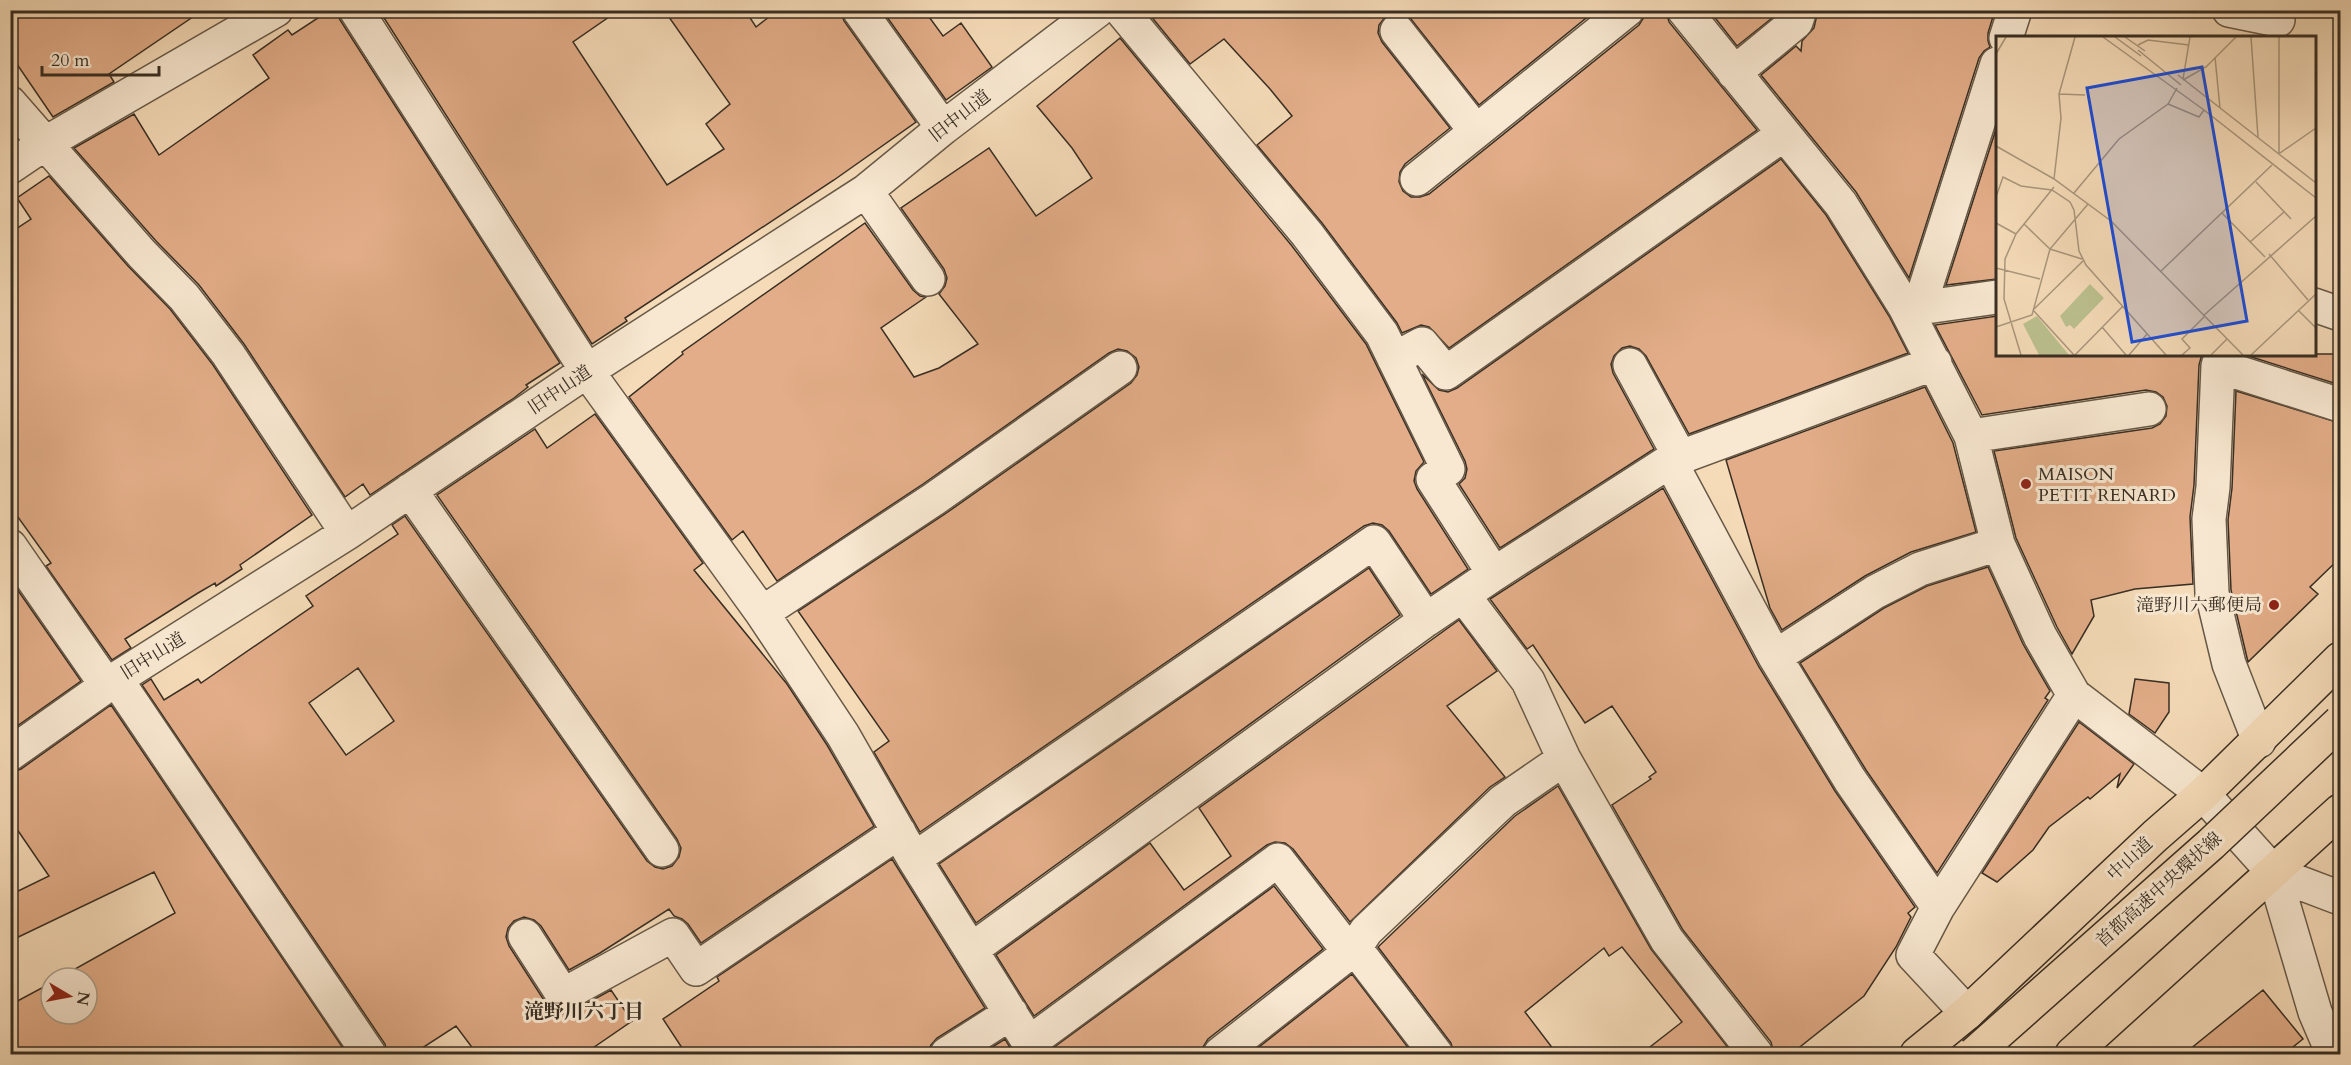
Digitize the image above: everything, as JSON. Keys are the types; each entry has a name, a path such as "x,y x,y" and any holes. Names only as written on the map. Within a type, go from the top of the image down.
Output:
{"highway":[{"name":"中山道","path":"1917,1054 1967,1013 2155,836 2203,794 2334,668"},
{"name":"首都高速中央環状線","path":"1974,1054 2202,851 2340,722"},
{"name":"首都高速中央環状線","path":"1990,1054 2340,745"},
{"path":"2072,1054 2340,811"}],"street":[{"path":"10,167 44,144 276,10"},
{"path":"356,10 587,371 762,613 843,735 907,845 1033,1049 1278,860 1436,1054"},
{"path":"859,10 943,128"},
{"name":"旧中山道","path":"10,754 111,683 347,533 587,371 866,191 943,128 1098,10"},
{"path":"1121,10 1307,234 1382,334 1448,469 1433,479 1494,574"},
{"path":"1417,179 1475,130 1627,10"},
{"path":"1684,10 1841,204 1912,307 1935,363 1971,436 1998,544 2040,636 2074,695 2203,794 2274,873 2315,1012 2333,1054"},
{"path":"1734,73 1796,22 1800,10"},
{"path":"2007,36 2015,10"},
{"path":"2229,10 2277,22"},
{"path":"1398,31 1475,130"},
{"path":"1912,307 1996,67"},
{"path":"10,103 142,255 184,297 216,337 347,533"},
{"path":"1394,358 1422,344 1446,373 1784,134"},
{"path":"866,191 928,279"},
{"path":"1912,307 1996,297"},
{"path":"2315,306 2340,314"},
{"path":"2259,741 2229,664 2212,593 2209,519 2213,488 2220,360 2340,405"},
{"path":"971,950 1425,620 1675,459 1935,363"},
{"path":"1630,365 1775,657 1850,780 1938,907"},
{"path":"762,613 934,499 1120,368"},
{"path":"1971,436 2149,409"},
{"path":"410,490 662,850"},
{"path":"525,936 563,995 673,935 696,969 907,845 1374,542 1425,620"},
{"path":"1775,657 1875,592 1920,569 1998,544"},
{"path":"10,546 111,683 369,1054"},
{"path":"1463,596 1528,681 1564,759 1667,940 1756,1054"},
{"path":"1967,1013 1913,955 1938,907 2074,695"},
{"path":"1220,1054 1353,951 1366,931 1503,801 1564,759"},
{"path":"2274,873 2340,898"},
{"path":"947,1054 1011,1013"}],"building":[{"path":"10,10 203,10 109,74 114,82 53,117 10,54"},
{"path":"330,10 337,10 340,20 560,363 526,385 528,387 514,398 370,495 363,484 345,497 244,344 199,285 156,241 74,148 134,114 159,155 269,78 253,55 288,30 292,35"},
{"path":"379,10 619,10 573,42 667,185 724,149 706,124 730,104 664,10 745,10 756,27 778,10 840,10 844,21 916,122 834,180 625,318 627,321 592,344"},
{"path":"882,10 924,10 943,36 961,23 992,67 946,100"},
{"path":"1156,10 1596,10 1479,105 1411,19 1403,13 1395,12 1385,17 1379,25 1378,33 1382,42 1450,128 1405,164 1400,172 1399,182 1403,191 1411,197 1429,194 1639,25 1645,10 1666,10 1669,22 1757,130 1449,348 1429,327 1421,325 1402,333 1397,323 1322,223 1257,145 1292,116 1270,89 1224,39 1190,64 1150,15"},
{"path":"1709,10 1765,10 1772,18 1737,46"},
{"path":"1818,10 1995,10 1988,33 1990,47 1979,58 1909,278 1856,192 1761,75 1796,46 1801,51 1802,41 1814,28"},
{"path":"1120,38 1292,246 1366,344 1424,462 1416,471 1414,481 1417,489 1468,569 1431,594 1389,531 1382,525 1373,523 1364,526 920,832 874,752 889,741 798,611 945,514 1131,383 1139,367 1136,358 1127,351 1118,349 1109,353 923,484 777,581 743,531 732,540 629,397 683,354 682,352 865,223 913,290 920,296 926,297 881,328 914,377 939,368 978,344 939,294 947,278 944,269 901,208 989,148 1036,216 1092,178 1072,148 1037,106"},
{"path":"1996,129 1996,279 1946,285"},
{"path":"1781,159 1826,215 1889,316 1908,353 1689,434 1646,356 1639,349 1630,346 1622,348 1614,356 1611,364 1613,373 1654,449 1500,548 1459,484 1465,478 1467,469 1465,461 1422,374 1439,390 1448,392 1457,388"},
{"path":"49,176 128,266 170,309 213,365 312,515 240,565 242,569 216,586 215,583 198,593 125,639 131,648 112,660 46,566 51,563 10,506 10,233 31,219 17,198"},
{"path":"1996,316 1996,356 2201,356 2199,365 2194,485 2190,517 2193,584 2135,589 2091,600 2094,616 2072,654 2016,538 1994,451 2152,428 2160,424 2166,416 2167,406 2163,397 2156,392 2146,390 1982,415 1935,325"},
{"path":"2340,354 2340,385 2248,356"},
{"path":"1925,387 1953,443 1976,532 1911,552 1865,576 1782,630 1770,608 1726,460"},
{"path":"2236,391 2340,423 2340,558 2310,587 2318,594 2248,662 2231,590 2228,520 2232,488"},
{"path":"595,414 703,563 694,570 787,684 827,745 874,826 701,943 688,924 674,916 669,909 569,970 541,926 534,920 524,917 514,921 508,928 506,937 509,946 547,1005 554,1011 562,1014 571,1012 611,990 632,1021 584,1054 477,1054 456,1026 413,1054 387,1054 385,1044 142,685 151,679 164,700 198,679 201,683 313,606 306,596 398,534 392,525 405,516 647,861 663,869 672,866 679,857 681,848 677,839 437,495 535,429 547,448","holes":["358,668 394,721 346,755 309,703"]},
{"path":"1663,488 1759,667 1835,791 1915,907 1908,913 1911,917 1896,947 1864,996 1791,1054 1774,1054 1771,1042 1683,930 1612,805 1651,779 1649,777 1656,772 1612,706 1585,723 1533,645 1527,649 1490,599"},
{"path":"1988,567 2023,644 2050,691 2045,698 2048,700 1937,873 1866,770 1800,663 1884,608 1927,586"},
{"path":"1369,568 1400,615 976,923 939,864"},
{"path":"17,589 81,681 10,731 10,594"},
{"path":"1459,620 1497,671 1447,706 1505,777 1490,787 1350,922 1293,849 1285,843 1275,842 1267,845 1034,1016 996,955 1150,843 1184,890 1231,856 1199,808"},
{"path":"2135,679 2169,683 2169,712 2155,733 2129,714"},
{"path":"111,705 347,1054 22,1054 10,1035 10,1005 39,989 39,1026 99,1026 99,966 80,966 175,913 154,872 10,941 10,895 49,876 10,819 10,773 21,769"},
{"path":"2079,722 2134,764 2117,788 2120,774 2090,799 2088,797 2049,827 2033,850 1997,882 1982,873"},
{"path":"1558,786 1651,949 1733,1054 1641,1054 1682,1022 1622,947 1609,956 1604,948 1525,1012 1557,1054 1454,1054 1451,1043 1378,947 1515,816"},
{"path":"892,859 985,1008 937,1038 928,1054 686,1054 663,1019 719,981 717,977"},
{"path":"1274,886 1323,949 1208,1039 1202,1054 1055,1054 1053,1048"},
{"path":"1352,974 1413,1054 1250,1054"},
{"path":"2263,990 2303,1039 2284,1054 2184,1054"},
{"path":"1005,1039 1014,1054 981,1054"}],"place":[{"name":"MAISON PETIT RENARD","path":"2026,484"},
{"name":"滝野川六郵便局","path":"2274,605"}],"district":[{"name":"滝野川六丁目","path":"584,1011"}]}
